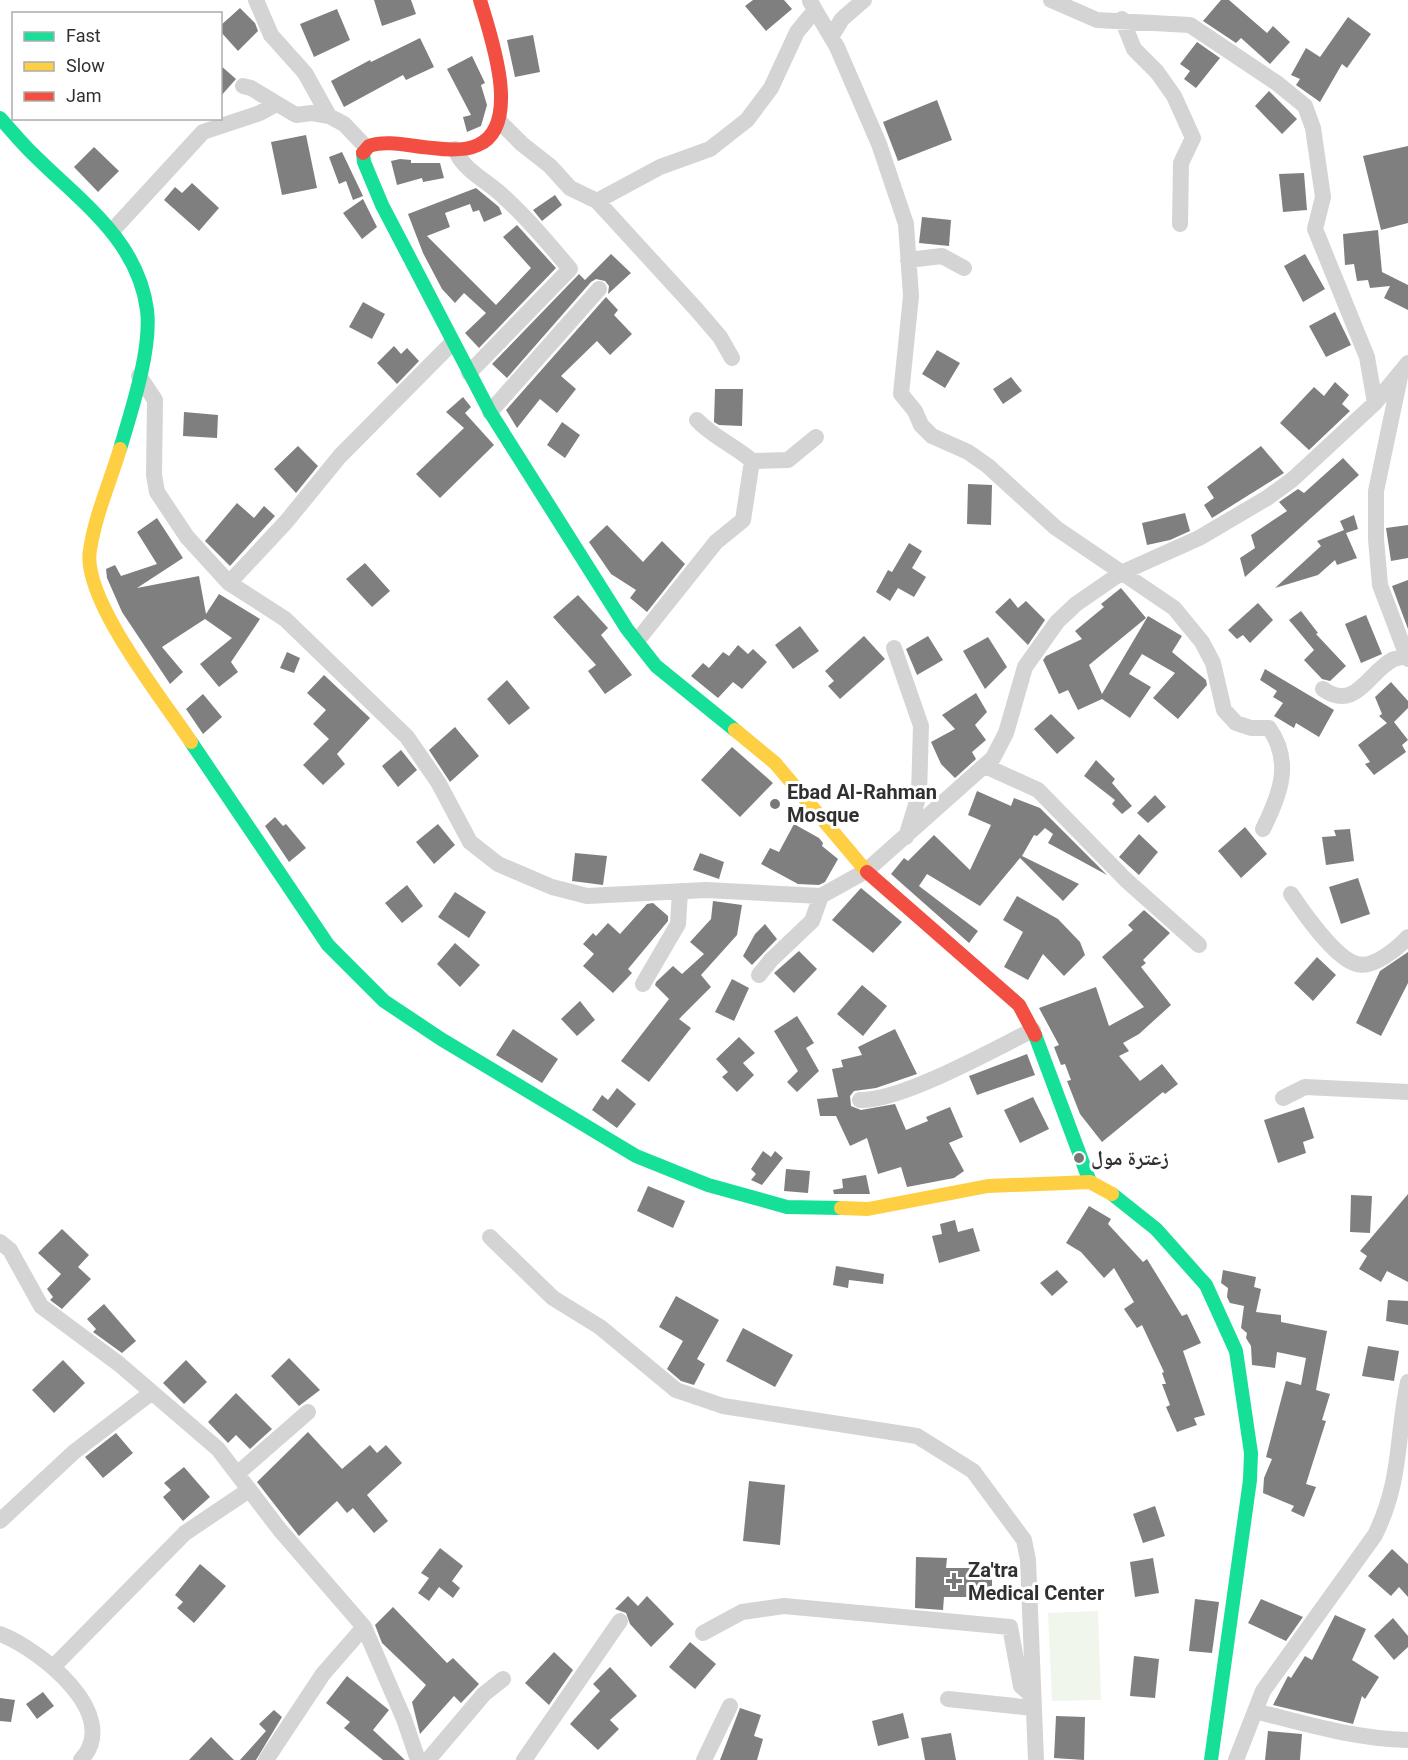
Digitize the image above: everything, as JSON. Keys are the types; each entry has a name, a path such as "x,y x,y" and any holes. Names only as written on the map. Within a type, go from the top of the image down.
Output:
{"street":[{"path":"256,0 271,35 305,73 329,116"},
{"path":"480,0 497,59 501,95 499,121 494,132 480,145 455,149 375,143 363,151 364,162 382,205 452,343 490,412 637,641 656,666 775,763 866,871 1019,1005 1033,1030 1090,1182"},
{"path":"831,37 842,20 864,0"},
{"path":"1051,0 1097,20 1122,19 1190,25 1278,84 1305,106 1313,128 1323,197 1315,229 1367,357 1375,403"},
{"path":"597,201 660,167 710,149 747,120 771,88 797,32 813,5 831,37 879,144 906,224 911,296 901,394 915,411 921,425 932,436 968,452 988,466 1056,528 1174,608 1202,642 1213,663 1224,710 1236,723 1251,728 1269,728 1279,742 1284,760 1278,799 1263,829"},
{"path":"1122,19 1134,49 1157,72 1174,96 1192,138 1180,163 1180,224"},
{"path":"243,86 251,88 296,115 312,113 329,116 344,124 366,147"},
{"path":"112,231 202,132 260,112 276,104"},
{"path":"0,117 33,155 91,207 112,231 130,260 147,311 144,352 131,411 89,552 93,582 109,619 328,945 384,1001 564,1115 636,1156 708,1185 787,1207 868,1209 988,1186 1090,1182 1121,1199 1156,1229 1206,1285 1236,1351 1251,1453 1250,1480 1211,1760"},
{"path":"499,121 550,166 570,188 597,201 720,336 732,358"},
{"path":"455,149 459,161 502,195 541,233 570,269 469,373"},
{"path":"908,260 942,256 964,268"},
{"path":"490,412 599,289"},
{"path":"229,583 286,522 340,456 452,343"},
{"path":"139,376 155,400 154,475 157,492 187,537 229,583 285,619 407,737 438,782 470,842 498,864 552,887 587,896 706,890 821,896 866,871 906,838 993,758 1006,733 1025,667 1057,622 1076,604 1121,573 1199,538 1267,498 1375,403 1404,369"},
{"path":"1323,689 1334,697 1345,696 1359,689 1391,661 1407,658 1380,585 1376,539 1376,491 1404,369"},
{"path":"697,420 716,438 735,447 752,460 788,460 816,437"},
{"path":"637,641 716,542 743,520 752,460"},
{"path":"894,648 921,726 919,795 906,838"},
{"path":"985,766 1038,790 1126,880 1199,945"},
{"path":"643,984 678,924 680,891"},
{"path":"1291,894 1308,920 1332,945 1357,964 1371,964 1408,937"},
{"path":"759,975 771,960 812,921 821,896"},
{"path":"860,1100 873,1100 931,1079 1033,1030"},
{"path":"1283,1098 1305,1087 1408,1092"},
{"path":"490,1237 553,1298 600,1327 676,1390 723,1406 917,1436 973,1472 1024,1540 1028,1560 1036,1760"},
{"path":"0,1242 10,1250 41,1306 119,1364 218,1449 280,1530 364,1627 404,1719 418,1760"},
{"path":"1236,1760 1263,1691 1375,1535 1388,1509 1396,1476 1402,1408 1408,1382"},
{"path":"0,1521 74,1452 151,1393"},
{"path":"237,1474 308,1412"},
{"path":"54,1666 184,1533 249,1490"},
{"path":"703,1633 742,1612 784,1606 1010,1627 1021,1686 1032,1702"},
{"path":"524,1760 620,1622"},
{"path":"266,1760 323,1674 364,1627"},
{"path":"0,1634 15,1640 54,1666 92,1718 94,1740 81,1760"},
{"path":"428,1760 484,1694 503,1679"},
{"path":"948,1699 1032,1702"},
{"path":"704,1760 730,1706"},
{"path":"1256,1711 1338,1732 1408,1740"}],"shaded area":[{"path":"1098,1611 1101,1700 1052,1701 1048,1613"}],"building":[{"path":"374,0 411,0 416,14 382,26"},
{"path":"753,0 784,0 792,9 766,31 745,6"},
{"path":"1221,0 1229,0 1267,33 1273,26 1290,42 1270,64 1241,38 1236,43 1203,21"},
{"path":"240,8 255,23 258,31 238,51 222,33 222,24"},
{"path":"337,9 350,40 314,57 300,24"},
{"path":"1348,17 1371,34 1347,68 1342,64 1320,102 1296,85 1300,79 1291,75 1306,48 1320,57"},
{"path":"533,35 540,72 515,77 507,40"},
{"path":"420,38 434,67 406,80 403,75 344,107 331,81 370,60 371,62"},
{"path":"1197,42 1220,58 1196,88 1184,79 1190,71 1180,64"},
{"path":"472,56 485,83 481,85 487,105 481,126 467,132 463,117 471,115 447,69"},
{"path":"222,67 236,79 222,95"},
{"path":"1269,91 1297,119 1282,134 1255,106"},
{"path":"937,100 952,140 898,161 883,122"},
{"path":"306,135 317,188 282,195 271,142"},
{"path":"1408,146 1408,223 1381,230 1363,156"},
{"path":"94,147 119,171 98,192 74,167"},
{"path":"342,152 363,196 353,200 346,181 339,184 329,157"},
{"path":"411,160 411,163 440,163 444,178 423,182 422,178 397,185 391,161"},
{"path":"1304,173 1307,210 1283,212 1279,174"},
{"path":"192,183 219,208 199,231 164,200 175,187 182,193"},
{"path":"476,188 499,207 502,214 484,222 479,210 473,212 470,204 445,213 450,227 427,236 496,305 531,268 503,237 517,225 556,268 479,348 465,333 486,313 464,293 455,303 442,289 423,253 408,214"},
{"path":"555,195 562,205 542,221 533,210"},
{"path":"363,199 377,227 362,239 343,213"},
{"path":"922,217 951,220 949,246 919,243"},
{"path":"1378,230 1382,272 1408,285 1408,310 1384,298 1390,286 1370,288 1368,280 1357,281 1354,264 1345,265 1343,234"},
{"path":"611,254 631,273 608,294 609,286 605,281 596,279 591,282 507,378 492,364 579,274 585,280"},
{"path":"1305,254 1325,289 1303,302 1284,266"},
{"path":"606,297 618,310 614,315 632,334 610,355 597,341 561,376 576,389 557,413 540,399 517,428 506,410"},
{"path":"363,302 385,314 372,339 349,327"},
{"path":"1335,312 1351,345 1326,357 1309,326"},
{"path":"394,346 401,354 407,348 419,361 397,384 377,363"},
{"path":"937,350 960,363 945,388 922,374"},
{"path":"1011,377 1022,391 1003,404 993,389"},
{"path":"1335,382 1349,395 1342,404 1350,411 1309,450 1280,423 1314,387 1324,396"},
{"path":"715,389 743,389 742,426 719,425 714,422"},
{"path":"463,397 471,407 465,413 494,445 440,498 416,474 464,428 446,412"},
{"path":"184,412 218,415 217,438 183,436"},
{"path":"562,422 580,435 565,458 547,445"},
{"path":"298,446 318,466 296,493 274,469"},
{"path":"1261,446 1284,473 1212,518 1204,505 1214,498 1207,487"},
{"path":"1343,458 1359,475 1245,577 1240,558 1255,548 1251,535 1287,511 1279,502 1298,489 1304,493"},
{"path":"968,484 992,485 991,525 967,524"},
{"path":"237,503 254,518 264,506 275,516 230,566 205,541"},
{"path":"1185,513 1190,531 1170,540 1147,545 1142,523"},
{"path":"1354,515 1358,529 1346,533 1357,558 1337,565 1335,560 1318,575 1275,588 1321,546 1317,541 1344,530 1340,521"},
{"path":"157,518 183,558 137,588 199,576 206,614 219,594 260,619 231,662 238,672 219,687 200,664 232,638 205,619 162,647 183,672 170,684 122,612 107,578 106,569 115,565 121,576 157,564 137,532"},
{"path":"607,525 643,562 662,541 685,564 647,612 630,598 636,590 611,574 589,542"},
{"path":"1408,525 1408,558 1391,561 1386,528"},
{"path":"909,543 922,551 912,568 926,577 914,597 898,588 890,601 876,592 888,570 892,572"},
{"path":"365,563 390,591 372,607 346,579"},
{"path":"1408,580 1408,629 1392,586"},
{"path":"1121,588 1146,618 1089,665 1102,694 1148,616 1182,636 1172,652 1206,680 1207,685 1178,719 1153,698 1175,673 1142,654 1129,674 1151,687 1130,718 1102,699 1078,710 1068,690 1059,694 1043,660 1046,656 1082,639 1075,631 1104,607 1101,604"},
{"path":"578,595 608,628 601,635 632,675 605,694 588,671 596,665 553,617"},
{"path":"1010,598 1018,608 1026,601 1045,620 1028,645 995,612"},
{"path":"1258,603 1273,620 1250,643 1243,635 1237,639 1228,630"},
{"path":"1301,611 1318,633 1316,634 1346,666 1330,681 1322,679 1304,660 1314,650 1289,620"},
{"path":"1366,615 1382,654 1361,663 1345,624"},
{"path":"800,626 819,651 793,669 775,645"},
{"path":"864,636 885,659 840,699 828,686 834,681 825,671"},
{"path":"928,636 943,660 917,675 906,649"},
{"path":"988,637 1007,667 985,689 963,651"},
{"path":"738,645 748,654 753,649 767,662 742,689 733,682 718,698 691,676 703,663 709,668 723,652 729,656"},
{"path":"287,652 300,658 294,673 280,668"},
{"path":"1265,669 1334,710 1319,737 1296,723 1294,728 1274,716 1283,703 1273,697 1277,691 1260,680"},
{"path":"324,675 370,718 337,754 345,764 323,785 303,765 329,739 313,724 326,710 307,693"},
{"path":"507,680 530,708 509,725 487,699"},
{"path":"1391,682 1408,701 1408,708 1394,722 1408,740 1402,745 1406,752 1374,775 1365,764 1370,762 1358,745 1387,723 1379,716 1382,714 1375,697"},
{"path":"976,693 987,712 975,725 986,740 972,752 976,759 955,778 941,764 931,742 955,729 942,715"},
{"path":"203,694 222,717 203,734 186,709"},
{"path":"1051,714 1075,738 1057,754 1034,729"},
{"path":"455,727 479,756 450,782 429,750"},
{"path":"732,747 773,783 740,817 701,780"},
{"path":"401,750 417,770 398,787 382,766"},
{"path":"1096,760 1115,779 1112,783 1132,806 1122,814 1112,804 1115,800 1084,776"},
{"path":"977,791 1011,806 1014,798 1040,808 1107,875 1048,843 1053,834 1045,828 1037,836 1034,835 1022,856 1079,884 1063,901 1020,858 980,906 927,874 919,886 978,931 969,943 891,874 904,858 908,861 934,835 970,870 991,825 968,815"},
{"path":"1155,795 1166,807 1148,823 1137,813"},
{"path":"275,817 283,826 286,824 306,848 289,862 265,826"},
{"path":"438,824 455,845 434,864 416,842"},
{"path":"794,824 819,838 823,843 822,846 838,859 825,882 819,885 798,884 761,864 770,848 779,852"},
{"path":"1245,827 1267,854 1241,878 1218,851"},
{"path":"1350,829 1354,861 1326,865 1322,837 1336,836 1334,830"},
{"path":"1139,834 1158,852 1139,875 1119,857"},
{"path":"575,853 607,856 603,885 572,881"},
{"path":"700,853 724,862 719,879 693,870"},
{"path":"1358,878 1370,914 1341,924 1329,887"},
{"path":"407,885 423,906 402,923 385,903"},
{"path":"861,888 902,922 873,953 832,920"},
{"path":"455,892 486,912 469,938 438,917"},
{"path":"1017,896 1058,919 1080,942 1085,955 1064,976 1043,954 1028,980 1004,967 1023,932 1003,920"},
{"path":"713,901 742,905 737,935 701,975 711,987 679,1019 691,1028 649,1082 621,1061 669,999 655,985 656,982 673,966 682,974 704,954 690,942 711,919"},
{"path":"653,903 668,916 668,921 628,969 632,973 613,993 583,966 594,954 583,944 593,933 596,936 608,923 620,934 647,904"},
{"path":"1144,910 1170,933 1143,960 1146,963 1141,967 1171,1005 1139,1034 1123,1043 1129,1051 1119,1056 1140,1081 1162,1064 1178,1084 1165,1094 1163,1092 1102,1142 1080,1114 1067,1081 1071,1080 1065,1064 1061,1065 1054,1047 1059,1045 1039,1008 1096,987 1109,1026 1144,1007 1102,957 1133,930 1128,925"},
{"path":"765,924 777,939 752,965 743,956 755,934"},
{"path":"455,943 480,965 460,987 437,964"},
{"path":"799,951 817,969 794,993 774,973"},
{"path":"1408,952 1408,983 1381,1036 1356,1023 1380,971"},
{"path":"1317,957 1336,975 1313,1001 1294,983"},
{"path":"732,979 749,988 734,1021 715,1012"},
{"path":"862,985 887,1006 863,1036 837,1014"},
{"path":"580,1001 595,1020 577,1036 561,1019"},
{"path":"797,1016 814,1043 806,1048 819,1071 797,1092 787,1082 798,1071 774,1031"},
{"path":"513,1029 558,1059 542,1083 496,1055"},
{"path":"895,1029 917,1074 876,1088 854,1091 850,1096 851,1106 861,1110 895,1104 906,1130 928,1121 926,1117 950,1107 963,1137 949,1143 964,1171 954,1178 907,1187 901,1167 878,1174 867,1138 850,1146 836,1116 820,1116 817,1099 838,1097 832,1069 843,1067 841,1060 862,1055 858,1047"},
{"path":"739,1037 755,1053 743,1063 754,1075 737,1092 722,1077 728,1072 716,1059"},
{"path":"1027,1054 1035,1075 977,1095 969,1076"},
{"path":"617,1088 636,1104 617,1128 592,1110 602,1095 608,1100"},
{"path":"1033,1097 1049,1129 1020,1143 1004,1110"},
{"path":"1304,1107 1314,1138 1303,1142 1306,1153 1278,1163 1264,1120"},
{"path":"763,1151 771,1157 775,1151 783,1158 762,1185 751,1180 756,1174 751,1169"},
{"path":"786,1169 810,1171 808,1193 784,1191"},
{"path":"866,1175 870,1194 834,1194 833,1190 843,1188 842,1179"},
{"path":"648,1186 685,1201 673,1228 637,1211"},
{"path":"1408,1194 1408,1282 1387,1271 1381,1282 1359,1269 1367,1256 1360,1251"},
{"path":"1351,1195 1372,1196 1370,1233 1350,1232"},
{"path":"1089,1206 1111,1219 1108,1224 1143,1262 1147,1259 1182,1316 1187,1314 1201,1343 1183,1351 1205,1415 1194,1418 1197,1425 1177,1432 1166,1407 1170,1405 1162,1384 1166,1384 1162,1373 1164,1372 1142,1325 1137,1328 1124,1309 1134,1302 1114,1268 1104,1278 1081,1252 1066,1243"},
{"path":"955,1220 958,1232 973,1228 980,1251 939,1263 932,1236 942,1234 940,1224"},
{"path":"62,1229 89,1255 78,1267 91,1279 62,1309 50,1300 53,1297 47,1289 61,1274 38,1253"},
{"path":"836,1266 884,1274 883,1284 849,1280 848,1288 833,1285"},
{"path":"1057,1270 1068,1282 1052,1296 1040,1283"},
{"path":"1223,1270 1256,1277 1254,1287 1261,1289 1256,1312 1281,1315 1281,1322 1327,1331 1316,1390 1330,1394 1322,1420 1326,1421 1306,1484 1316,1487 1304,1517 1291,1511 1294,1506 1263,1493 1264,1478 1272,1459 1266,1457 1286,1381 1301,1385 1306,1358 1277,1352 1275,1368 1252,1365 1251,1346 1246,1338 1247,1333 1241,1328 1244,1306 1230,1303 1227,1297 1228,1288 1221,1283"},
{"path":"676,1296 719,1320 697,1359 705,1364 694,1385 681,1381 667,1369 683,1341 659,1327"},
{"path":"1388,1300 1408,1301 1408,1325 1386,1321"},
{"path":"104,1304 136,1341 122,1353 93,1332 96,1329 87,1319"},
{"path":"743,1328 793,1355 775,1387 726,1361"},
{"path":"1368,1346 1399,1351 1394,1381 1362,1376"},
{"path":"289,1358 320,1390 299,1406 271,1376"},
{"path":"63,1360 85,1383 54,1413 32,1390"},
{"path":"186,1360 207,1382 184,1404 163,1383"},
{"path":"236,1393 272,1429 250,1449 236,1435 228,1443 208,1422"},
{"path":"308,1432 342,1469 370,1445 377,1453 386,1445 402,1463 367,1495 388,1521 374,1533 353,1508 347,1513 337,1501 299,1536 257,1482"},
{"path":"116,1433 133,1453 103,1478 85,1457"},
{"path":"184,1467 210,1497 183,1521 163,1497 171,1490 164,1483"},
{"path":"749,1481 785,1485 780,1545 743,1541"},
{"path":"1155,1506 1165,1536 1143,1543 1133,1514"},
{"path":"440,1548 463,1566 452,1581 460,1588 453,1598 439,1587 429,1601 418,1593 429,1578 421,1573"},
{"path":"1392,1549 1408,1564 1408,1597 1399,1587 1391,1596 1368,1576"},
{"name":"Za'tra Medical Center","path":"916,1557 947,1558 946,1568 992,1568 992,1597 944,1597 943,1610 915,1608"},
{"path":"1153,1558 1159,1593 1135,1597 1130,1562"},
{"path":"200,1564 226,1586 194,1623 177,1608 183,1602 175,1595"},
{"path":"628,1596 638,1606 647,1596 674,1624 651,1647 630,1624 626,1613 615,1609"},
{"path":"1195,1599 1219,1602 1212,1653 1189,1651"},
{"path":"1261,1599 1303,1617 1286,1641 1248,1623"},
{"path":"393,1607 447,1663 453,1658 479,1684 461,1703 454,1696 420,1734 412,1702 426,1685 382,1643 375,1625"},
{"path":"1335,1615 1366,1629 1352,1660 1379,1677 1365,1699 1362,1696 1353,1724 1273,1705 1288,1676 1291,1678 1305,1656 1312,1660"},
{"path":"1393,1618 1408,1636 1408,1647 1394,1660 1374,1636"},
{"path":"690,1642 716,1664 695,1689 669,1667"},
{"path":"554,1652 573,1670 549,1705 525,1683"},
{"path":"1134,1656 1159,1659 1155,1698 1130,1696"},
{"path":"610,1667 637,1696 610,1720 619,1729 598,1750 570,1724 600,1691 593,1684"},
{"path":"347,1676 389,1710 373,1730 405,1760 383,1760 344,1728 350,1722 326,1703"},
{"path":"43,1692 54,1706 37,1719 26,1704"},
{"path":"0,1698 15,1700 11,1722 0,1721"},
{"path":"740,1708 761,1715 754,1736 763,1739 757,1760 720,1760"},
{"path":"274,1710 282,1717 256,1760 240,1760 266,1731 259,1724"},
{"path":"903,1713 909,1738 878,1746 872,1721"},
{"path":"1056,1716 1085,1717 1084,1760 1054,1758"},
{"path":"1268,1731 1302,1734 1300,1760 1265,1760"},
{"path":"951,1733 956,1760 925,1760 921,1738"},
{"path":"211,1737 234,1760 189,1760"}],"traffic: fast":[{"path":"0,118 104,224 132,263 141,285 148,326 144,361 120,449"},
{"path":"363,153 364,162 382,205 490,412 627,629 656,666 735,730"},
{"path":"191,742 328,945 384,1001 441,1039 636,1156 708,1185 787,1207 841,1208"},
{"path":"1035,1035 1090,1182"},
{"path":"1112,1194 1156,1229 1206,1285 1236,1351 1251,1453 1250,1480 1211,1760"}],"traffic: slow":[{"path":"120,449 95,525 90,550 91,570 98,594 127,649 191,742"},
{"path":"735,730 775,763 867,872"},
{"path":"841,1208 868,1209 988,1186 1090,1182 1112,1194"}],"traffic: jam":[{"path":"363,153 369,146 384,143 462,149 478,145 491,134 499,119 500,78 480,0"},
{"path":"867,872 1019,1005 1035,1035"}],"place":[{"name":"Ebad Al-Rahman Mosque","path":"775,804"},
{"name":"زعترة مول","path":"1079,1158"},
{"name":"Za'tra Medical Center","path":"954,1581"}]}
